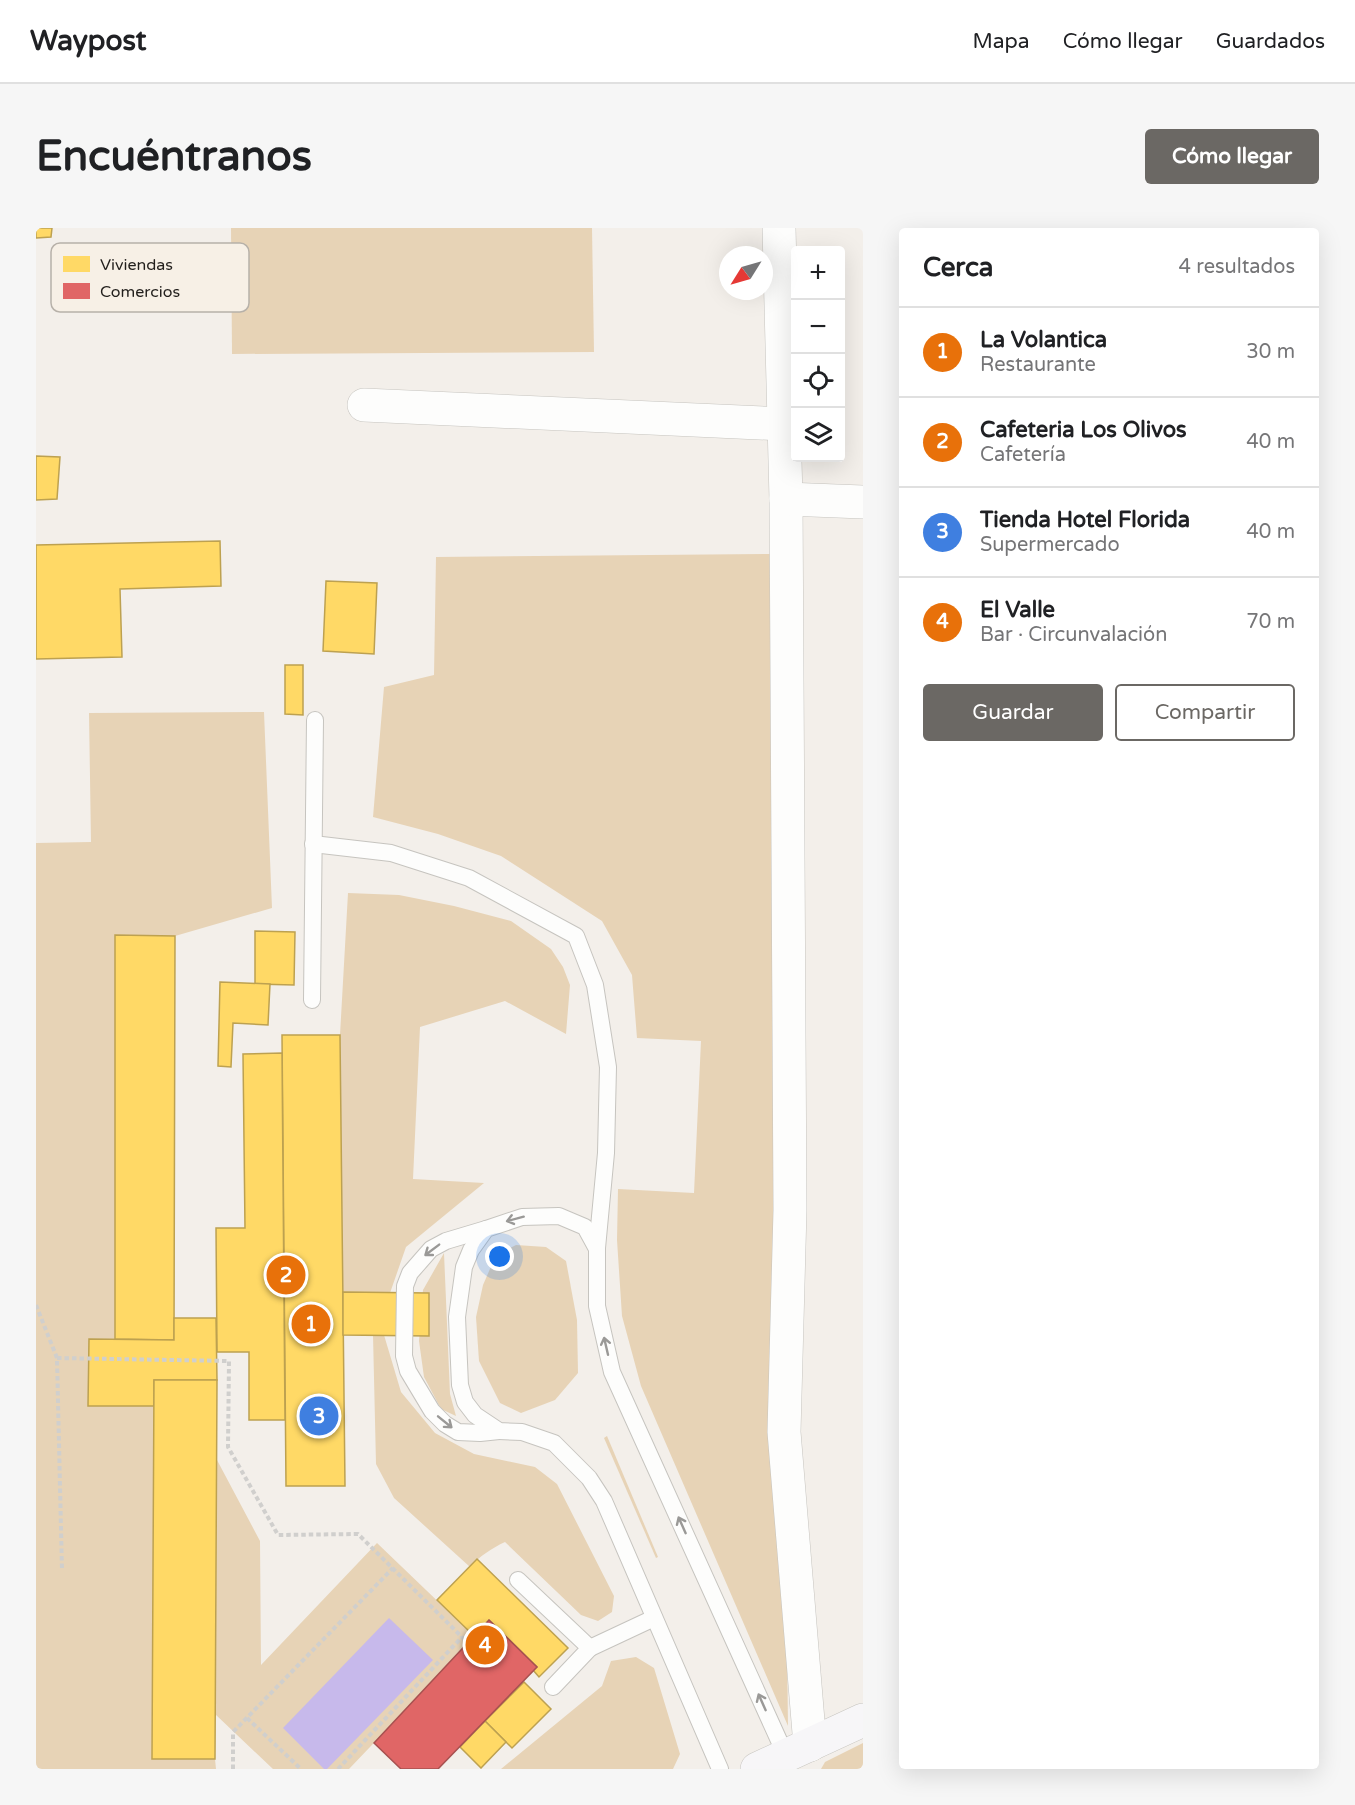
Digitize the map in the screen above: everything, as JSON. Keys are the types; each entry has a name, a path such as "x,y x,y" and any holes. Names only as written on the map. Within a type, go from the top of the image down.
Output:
{"street":[{"path":"778,228 786,499 790,1210 784,1432 784,1756 863,1720"},
{"path":"364,405 783,424"},
{"path":"786,499 863,502"}],"lane":[{"path":"312,1000 315,720"},
{"path":"314,844 391,853 469,878 576,936 595,986 608,1067 606,1153 597,1249 597,1306 612,1371 784,1756"},
{"path":"597,1249 585,1227 559,1216 522,1217 446,1241 431,1249 410,1273 405,1286 404,1356 408,1371 432,1411 445,1424 458,1431 522,1432 554,1443 589,1478 604,1502 720,1769"},
{"path":"486,1229 471,1250 464,1266 457,1317 460,1385 465,1402 475,1415 499,1431"},
{"path":"518,1580 590,1648"},
{"path":"553,1688 590,1648 654,1618"}],"path":[{"path":"36,1305 57,1358 62,1571"},
{"path":"57,1358 229,1361 228,1447 278,1535 358,1534 469,1644"},
{"path":"233,1769 233,1732 393,1568"},
{"path":"338,1769 462,1637"},
{"path":"247,1718 301,1769"}],"shaded area":[{"path":"231,228 592,228 594,352 232,354 232,312 249,312 249,243 231,243"},
{"path":"773,554 788,1726 641,1386 622,1316 617,1240 618,1189 694,1193 701,1041 637,1038 632,975 602,921 501,856 438,834 373,817 384,687 434,675 436,557"},
{"path":"264,712 272,908 175,936 115,935 115,1339 89,1339 154,1406 152,1758 215,1759 216,1769 36,1769 36,843 91,842 89,713"},
{"path":"348,893 399,895 511,921 551,949 563,967 570,985 566,1034 505,1001 420,1027 413,1179 484,1183 406,1247 390,1293 343,1292 340,1035"},
{"path":"516,1245 546,1247 566,1261 577,1320 578,1373 555,1400 521,1413 500,1403 479,1361 476,1317 483,1285 496,1255"},
{"path":"444,1253 450,1394 456,1416 441,1409 424,1377 419,1341 423,1290"},
{"path":"373,1335 384,1335 401,1392 435,1433 474,1454 535,1467 557,1484 614,1596 612,1612 598,1621 581,1615 505,1542 486,1553 470,1567 394,1498 376,1464"},
{"path":"607,1436 658,1557 656,1558 604,1438"},
{"path":"217,1460 260,1541 261,1665 377,1543 475,1637 349,1769 273,1769 215,1714"},
{"path":"389,1618 433,1660 327,1769 324,1769 283,1728"},
{"path":"636,1657 654,1668 680,1754 673,1769 501,1769 602,1686 611,1661"},
{"path":"863,1743 863,1769 821,1769 825,1762"}],"building: Viviendas":[{"path":"36,228 52,228 51,237 36,238"},
{"path":"36,456 60,457 57,499 36,500"},
{"path":"220,541 221,586 120,589 122,657 36,659 36,545"},
{"path":"326,581 377,583 374,654 323,651"},
{"path":"285,665 303,665 303,715 285,714"},
{"path":"255,931 295,932 294,985 255,984"},
{"path":"115,935 175,936 174,1340 115,1339"},
{"path":"220,982 270,984 268,1025 233,1023 231,1067 218,1066"},
{"path":"282,1035 340,1035 345,1486 286,1486"},
{"path":"282,1053 285,1420 249,1420 249,1352 217,1352 216,1228 245,1228 243,1054"},
{"path":"343,1292 429,1293 429,1336 343,1335"},
{"path":"174,1318 216,1318 217,1380 154,1380 154,1406 88,1406 89,1339 174,1340"},
{"path":"154,1380 217,1380 215,1759 152,1759"},
{"path":"477,1559 568,1648 539,1677 533,1670 537,1667 489,1620 475,1637 437,1600"},
{"path":"524,1682 551,1709 512,1748 485,1721"},
{"path":"485,1721 506,1742 481,1768 460,1747"}],"building: Comercios":[{"path":"489,1620 537,1667 438,1769 401,1769 374,1743"}],"place":[{"name":"Cafeteria Los Olivos","path":"286,1275"},
{"name":"La Volantica","path":"311,1324"},
{"name":"Tienda Hotel Florida","path":"319,1416"},
{"name":"El Valle","path":"485,1645"}]}
